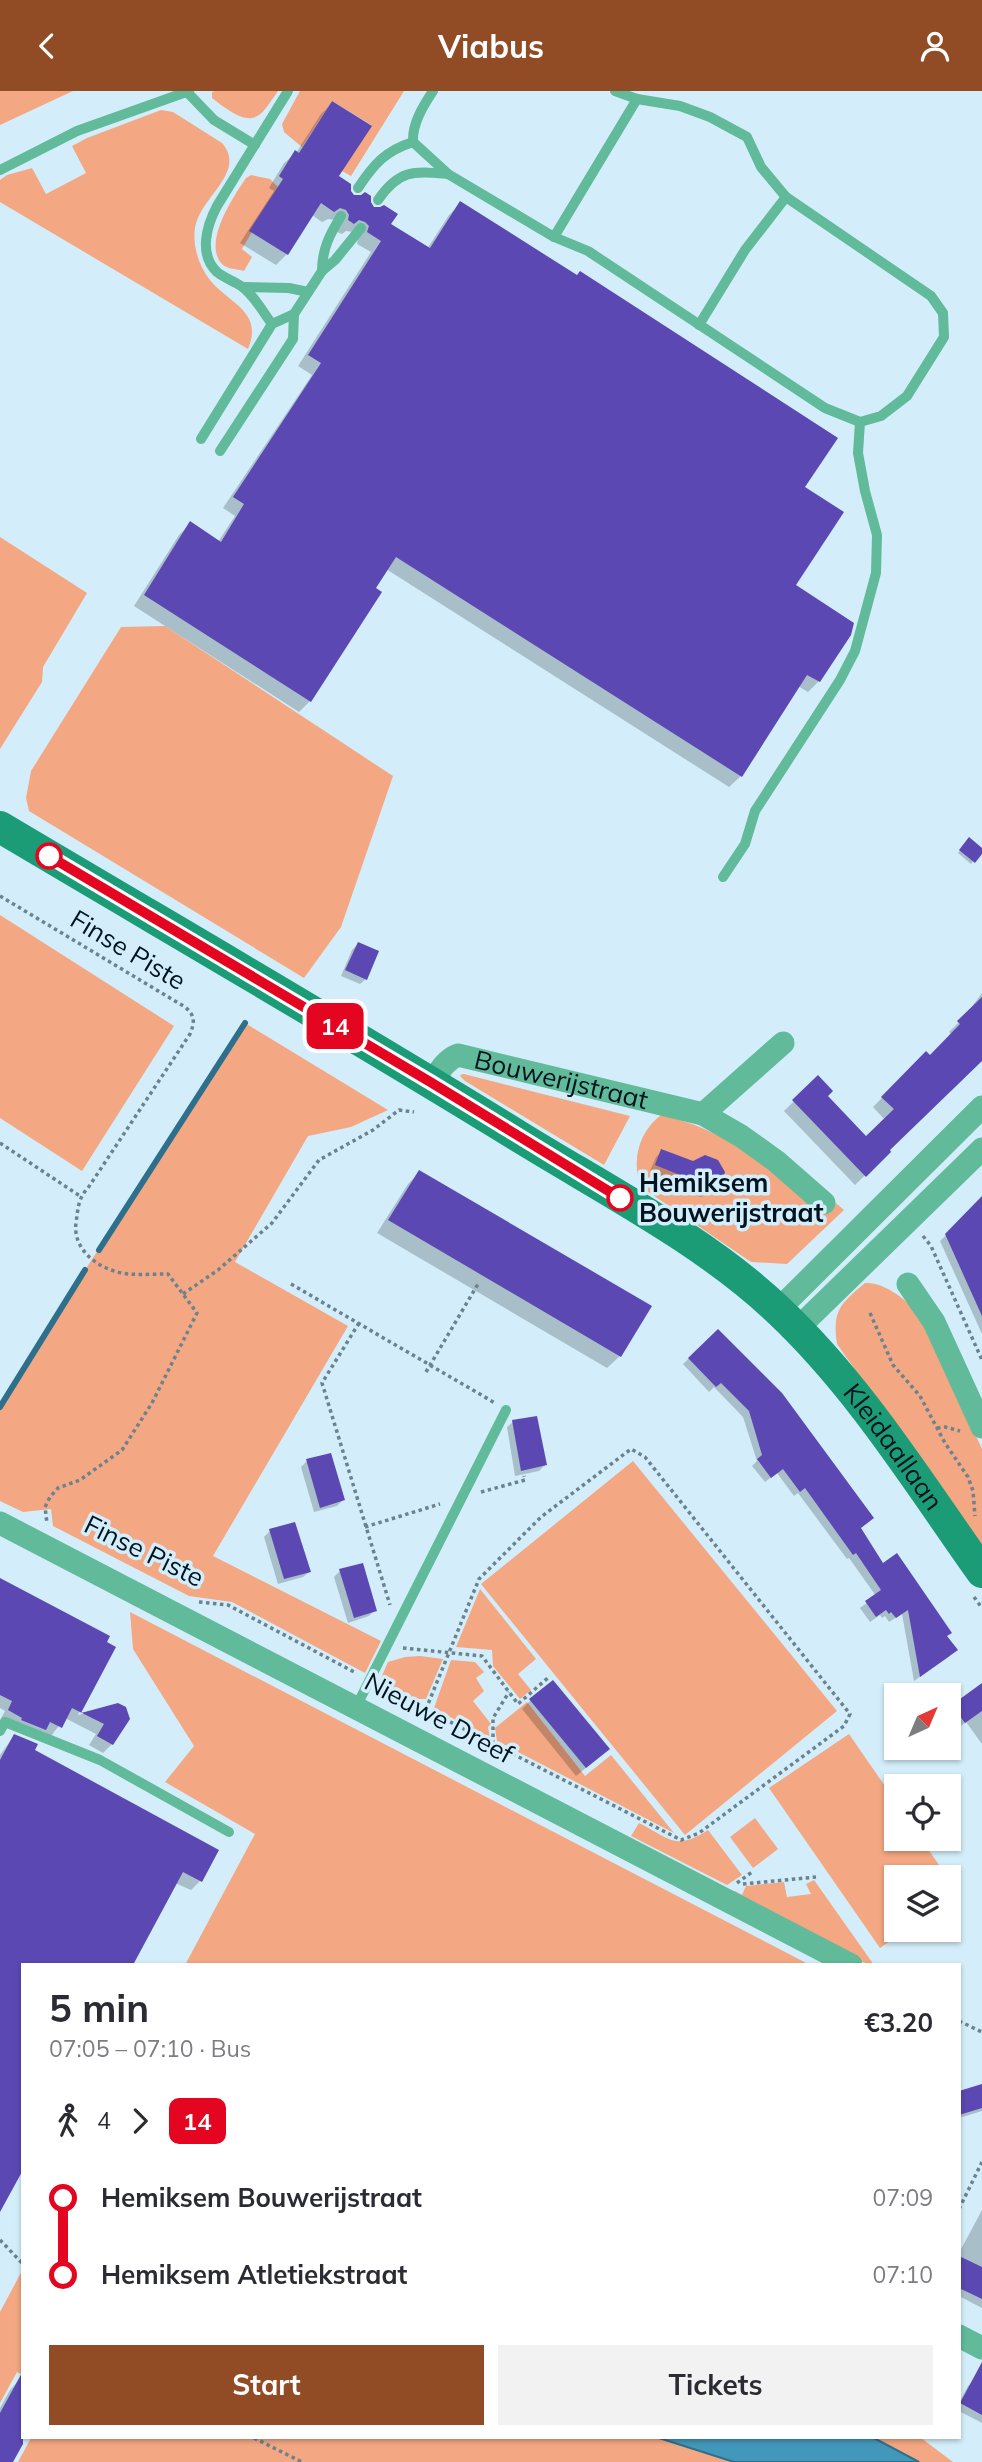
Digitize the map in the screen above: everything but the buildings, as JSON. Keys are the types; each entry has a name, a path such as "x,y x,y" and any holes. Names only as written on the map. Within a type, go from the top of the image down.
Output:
{"street":[{"name":"Bouwerijstraat","path":"0,827 432,1083 678,1235 736,1275 787,1319"},
{"path":"703,1114 783,1042"},
{"name":"Bouwerijstraat","path":"432,1083 443,1066 458,1055 703,1114 776,1161 824,1203"},
{"path":"787,1319 873,1214 982,1107"},
{"path":"787,1319 894,1235 982,1149"},
{"path":"873,1214 894,1235"},
{"path":"908,1283 934,1322 982,1427"},
{"name":"Kleidaallaan","path":"787,1319 872,1416 982,1572"},
{"name":"Nieuwe Dreef","path":"0,1523 847,1963"},
{"path":"961,2337 982,2348"}],"lane":[{"path":"0,170 77,131 188,91 214,120 255,145"},
{"path":"272,324 243,287 216,272 208,256 206,239 208,222 216,206 288,91"},
{"path":"433,91 413,131 413,142 448,174 554,237 587,251 825,408 860,422 881,416 906,396 944,337 943,313 931,296 786,197 761,167 747,137 710,117 680,106 638,99 615,91"},
{"path":"554,237 638,99"},
{"path":"358,188 378,161 393,148 413,142"},
{"path":"378,200 397,177 416,171 448,174"},
{"path":"699,325 745,250 786,197"},
{"path":"322,271 322,255 341,216"},
{"path":"220,451 293,339 294,314 322,271 335,260 360,228"},
{"path":"243,287 289,288 308,292"},
{"path":"201,439 272,324 294,314"},
{"path":"723,877 745,844 755,811 840,680 855,651 876,573 877,535 858,453 860,422"},
{"path":"356,1707 506,1410"},
{"path":"0,1731 5,1722 100,1761 229,1832"}],"path":[{"name":"Finse Piste","path":"0,896 185,1007 194,1020 190,1034 88,1188 80,1196 74,1232 83,1253 118,1272 168,1274 197,1313 152,1403 122,1450 95,1471 58,1489 50,1497 45,1515 52,1528"},
{"path":"183,1294 218,1270 272,1223 319,1160 373,1130 399,1110 414,1112"},
{"path":"0,1143 80,1196"},
{"path":"911,1219 931,1246 982,1360"},
{"path":"426,1372 478,1284"},
{"path":"291,1285 506,1410"},
{"path":"870,1313 893,1365 920,1396 945,1443 968,1477 973,1491 975,1520 970,1532 959,1540"},
{"path":"359,1323 323,1383 397,1627"},
{"name":"Finse Piste","path":"196,1602 228,1605 681,1840 699,1833 844,1726 849,1714 645,1457 631,1449 541,1517 479,1579 449,1653"},
{"path":"387,1646 482,1656 518,1704 550,1676"},
{"path":"426,1709 449,1653"},
{"path":"492,1744 494,1718 509,1692"},
{"path":"734,1885 816,1877"},
{"path":"961,2022 982,2032"},
{"path":"961,2205 982,2162"},
{"path":"0,2240 21,2262"},
{"path":"256,2439 302,2462"}],"shaded area":[{"path":"0,91 73,91 0,125"},
{"path":"215,91 278,91 263,111 253,118 239,116 212,98 212,92"},
{"path":"300,91 404,91 351,176 342,171 371,125 332,101 302,147 284,132 282,124"},
{"path":"161,110 173,112 222,143 228,153 227,172 197,221 195,245 200,264 207,276 248,317 252,336 248,349 0,202 0,180 7,175 32,168 46,194 86,173 72,146"},
{"path":"251,175 270,179 278,187 242,249 252,257 244,271 223,265 217,256 216,245 217,233 228,208 246,178"},
{"path":"0,537 87,593 43,667 42,682 0,749"},
{"path":"165,626 393,776 341,927 304,978 29,811 26,798 31,771 121,627"},
{"path":"0,915 174,1026 82,1171 0,1118"},
{"path":"245,1023 388,1110 351,1127 308,1136 235,1262 348,1326 213,1556 381,1641 365,1673 232,1602 189,1596 53,1526 51,1509 23,1512 0,1501 0,1407"},
{"path":"462,1074 630,1116 604,1165 465,1081 460,1076"},
{"path":"661,1115 729,1141 828,1210 836,1203 844,1210 787,1264 751,1262 641,1187 637,1167 639,1147 647,1130"},
{"path":"865,1283 888,1289 910,1304 921,1316 982,1449 982,1550 837,1344 836,1323 840,1309"},
{"path":"633,1461 837,1711 685,1835 481,1584"},
{"path":"480,1589 536,1659 518,1674 531,1690 520,1699 493,1666 492,1650 456,1647"},
{"path":"130,1612 806,1963 186,1963 255,1834 165,1782 194,1746 133,1649"},
{"path":"420,1656 443,1659 426,1699 416,1699 380,1680 388,1662"},
{"path":"451,1660 475,1662 484,1672 476,1678 484,1691 473,1701 491,1724 488,1727 490,1739 434,1708"},
{"path":"527,1702 585,1776 611,1755 674,1833 497,1741 495,1728"},
{"path":"849,1734 884,1785 884,1851 929,1851 939,1865 884,1865 884,1942 889,1942 880,1948 769,1788"},
{"path":"755,1818 778,1849 753,1868 730,1837"},
{"path":"639,1823 666,1838 680,1841 708,1830 742,1875 727,1885 631,1836"},
{"path":"814,1880 873,1963 865,1963 733,1895 735,1891 742,1895 746,1886 784,1882 787,1897 811,1894 806,1884"},
{"path":"21,2273 21,2374 17,2372 0,2403 0,2312"},
{"path":"30,2439 662,2439 734,2462 18,2462"},
{"path":"876,2439 922,2439 953,2462 919,2462"}],"water":[{"path":"662,2439 876,2439 919,2462 734,2462"}],"waterway":[{"path":"99,1250 245,1023"},
{"path":"0,1407 85,1270"}],"bus line":[{"name":"14","path":"49,856 620,1198"}],"place":[{"name":"Hemiksem Bouwerijstraat","path":"620,1198"}]}
